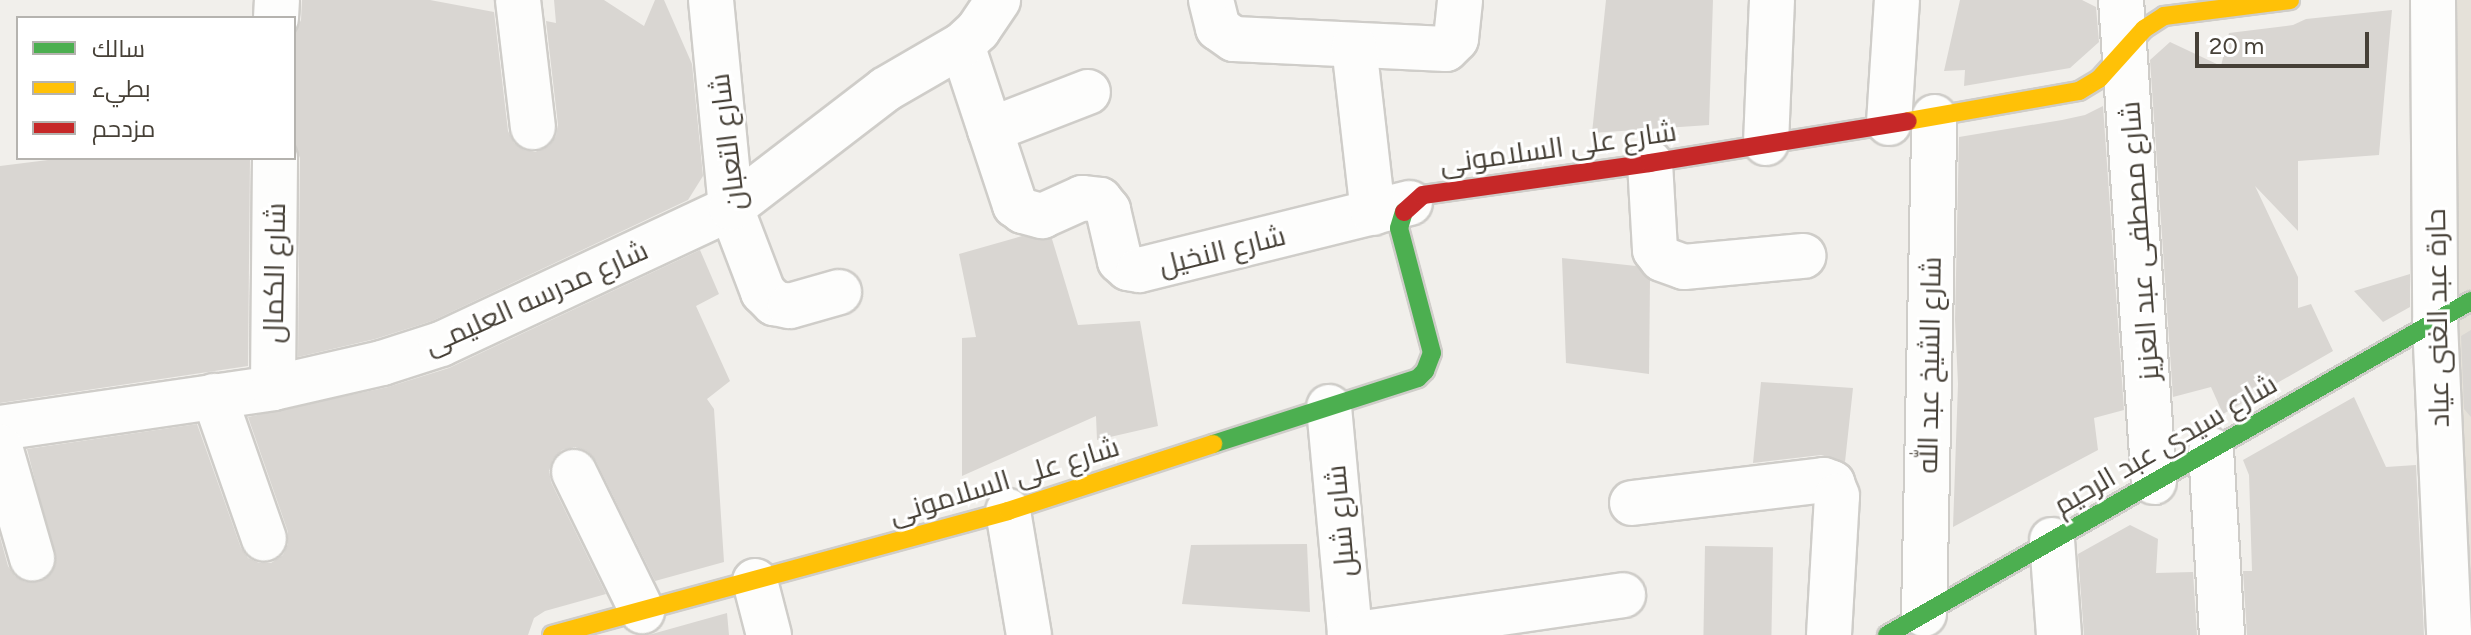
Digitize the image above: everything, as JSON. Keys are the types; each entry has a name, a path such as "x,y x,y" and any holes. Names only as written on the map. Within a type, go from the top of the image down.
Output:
{"street":[{"path":"518,0 533,127"},
{"name":"شارع التعبان","path":"711,0 731,208 768,298 790,306 839,292"},
{"name":"شارع مدرسه العليمى","path":"0,428 273,388 382,363 441,344 731,208 886,89 962,45 978,30 998,0"},
{"path":"1211,0 1218,28 1234,39 1446,49 1456,39 1460,0"},
{"path":"1766,143 1772,0"},
{"path":"1889,123 1897,0"},
{"name":"شارع مصطفى عبد العزيز","path":"2121,0 2127,45 2154,482"},
{"name":"شارع على السلامونى","path":"561,634 1008,511 1418,378 1430,362 1430,343 1392,208 1436,193 1650,163 2079,91 2115,64 2127,45 2164,16 2290,0"},
{"name":"حارة عبد الغنى عياد","path":"2433,0 2453,312 2449,635"},
{"name":"شارع النخيل","path":"962,45 1015,205 1032,215 1042,216 1082,198 1100,200 1108,210 1120,261 1133,270 1392,208"},
{"path":"1354,46 1392,208"},
{"path":"990,130 1088,92"},
{"name":"شارع الشيخ عبد الله","path":"1924,614 1934,117"},
{"name":"شارع الكمال","path":"273,388 275,160"},
{"path":"1650,163 1655,250 1662,259 1684,267 1803,256"},
{"name":"شارع سيدى عبد الرحيم","path":"1887,635 2453,312"},
{"path":"214,396 264,539"},
{"name":"شارع شبل","path":"1329,407 1350,635"},
{"path":"0,447 32,558"},
{"path":"2211,450 2222,635"},
{"path":"574,472 642,611"},
{"path":"1632,503 1824,480 1832,483 1837,496 1829,635"},
{"path":"1008,511 1029,635"},
{"path":"2052,540 2059,635"},
{"path":"755,581 769,635"},
{"path":"1350,635 1623,595"}],"shaded area":[{"path":"2438,0 2471,0 2471,600"}],"building":[{"path":"302,0 430,0 494,12 508,131 514,143 524,150 535,152 549,146 556,136 558,125 546,21 556,23 554,0 604,0 644,26 655,0 664,0 692,64 703,176 688,200 432,321 375,339 298,357 300,158 296,148 296,30 301,20"},
{"path":"1606,0 1713,0 1709,125 1592,133"},
{"path":"1960,0 2082,0 2096,7 2099,42 2070,68 1964,86 1965,70 1944,71"},
{"path":"2392,10 2379,155 2298,161 2298,231 2255,186 2298,277 2298,308 2311,304 2333,351 2223,414 2211,387 2173,397 2150,60 2170,42 2221,66 2229,33 2293,25 2306,19"},
{"path":"2103,106 2124,410 2094,418 2098,450 1953,527 1958,384 1955,320 1959,137 2062,120 2085,115"},
{"path":"48,160 250,160 248,366 0,403 0,166"},
{"path":"1022,236 1052,239 1078,325 1140,321 1158,426 1097,440 1096,416 962,476 962,338 976,337 959,254"},
{"path":"700,250 719,294 696,306 730,381 707,399 714,409 724,562 655,581 596,461 587,451 575,447 562,450 553,459 549,471 551,482 606,594 545,611 534,618 528,635 0,635 0,537 8,566 15,576 25,582 38,582 49,576 56,563 27,449 197,424 241,548 248,558 259,563 271,563 283,555 288,544 288,532 248,417 388,387 449,368"},
{"path":"1562,258 1636,266 1650,280 1649,374 1566,363"},
{"path":"2410,274 2410,307 2383,322 2354,291"},
{"path":"2471,330 2471,417 2464,409 2461,336"},
{"path":"1761,382 1853,388 1845,462 1821,455 1753,463"},
{"path":"2354,397 2386,467 2416,465 2424,635 2247,635 2243,571 2252,571 2249,475 2243,460"},
{"path":"2130,525 2158,539 2156,573 2193,572 2197,635 2084,635 2078,554"},
{"path":"1307,544 1310,612 1182,604 1191,545"},
{"path":"1705,546 1773,547 1771,635 1703,635"},
{"path":"727,613 729,635 647,635 652,634"}],"traffic: fast":[{"path":"1213,444 1418,378 1425,371 1432,353 1399,228 1404,212"},
{"path":"1887,635 2471,301"}],"traffic: slow":[{"path":"1908,121 2079,91 2099,79 2144,29 2164,16 2290,0"},
{"path":"552,635 1008,511 1213,444"}],"traffic: jam":[{"path":"1404,212 1423,195 1650,163 1908,121"}]}
